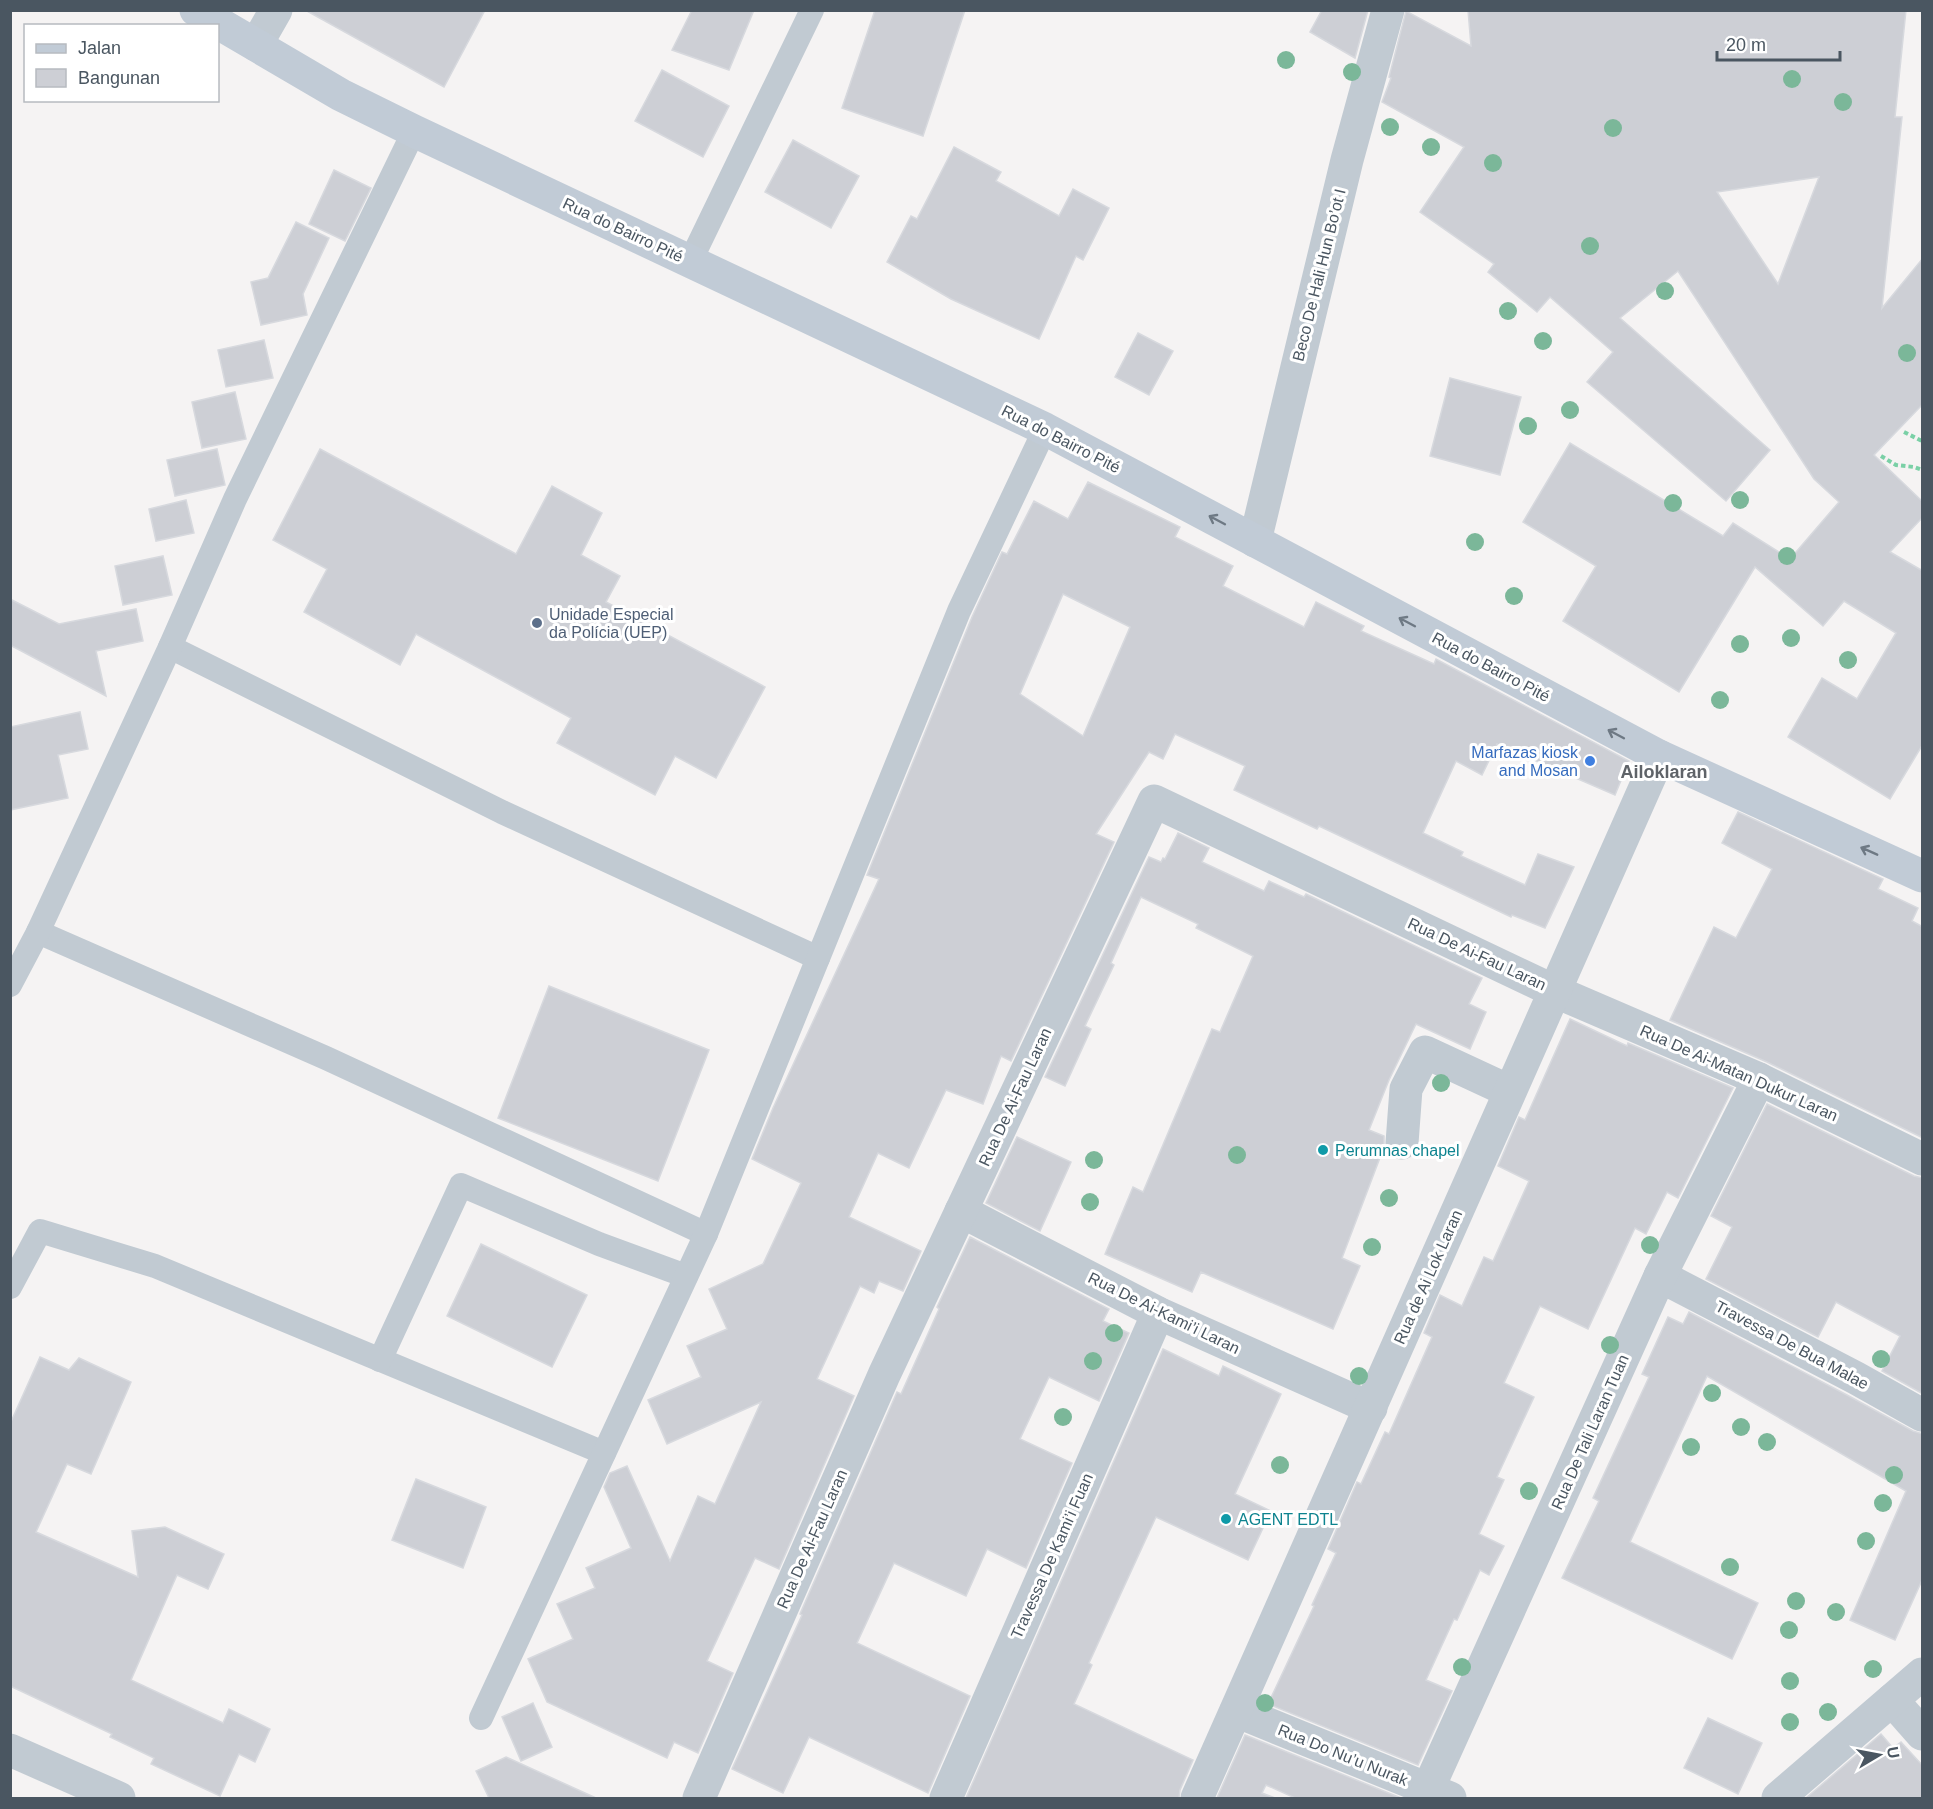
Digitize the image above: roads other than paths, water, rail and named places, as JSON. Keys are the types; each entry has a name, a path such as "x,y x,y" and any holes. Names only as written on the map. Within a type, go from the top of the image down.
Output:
{"main road":[{"name":"Rua do Bairro Pité","path":"196,10 341,94 414,131 1044,429 1659,756 1923,876"}],"street":[{"path":"256,45 276,10"},
{"name":"Beco De Hali Hun Bo’ot I","path":"1255,541 1347,160 1388,10"},
{"name":"Rua de Ai Lok Laran","path":"1197,1798 1659,756"},
{"name":"Rua De Ai-Fau Laran","path":"699,1798 884,1375 1154,801 1554,990"},
{"name":"Rua De Ai-Matan Dukur Laran","path":"1554,990 1759,1079 1923,1159"},
{"path":"1402,1143 1406,1089 1425,1052 1509,1091"},
{"name":"Rua De Tali Laran Tuan","path":"1434,1796 1660,1276 1759,1079"},
{"name":"Rua De Ai-Kami’i Laran","path":"961,1211 1158,1313 1371,1407"},
{"name":"Travessa De Bua Malae","path":"1660,1276 1923,1415"},
{"name":"Travessa De Kami’i Fuan","path":"946,1798 1158,1313"},
{"path":"1778,1798 1923,1674"},
{"path":"1892,1700 1923,1734"},
{"name":"Rua Do Nu’u Nurak","path":"1236,1711 1434,1796"},
{"path":"14,1759 119,1798"}],"lane":[{"path":"690,262 812,10"},
{"path":"10,985 38,933 170,647 235,499 414,131"},
{"path":"481,1718 706,1234 959,611 1044,429"},
{"path":"170,647 502,812 818,958"},
{"path":"38,933 326,1058 706,1234"},
{"path":"380,1360 461,1185 599,1244 686,1276"},
{"path":"10,1287 40,1231 155,1266 604,1453"}],"place":[{"name":"Unidade Especial da Polícia (UEP)","path":"537,623"},
{"name":"Marfazas kiosk and Mosan","path":"1590,761"},
{"name":"Perumnas chapel","path":"1323,1150"},
{"name":"AGENT EDTL","path":"1226,1519"}],"district":[{"name":"Ailoklaran","path":"1664,772"}]}
